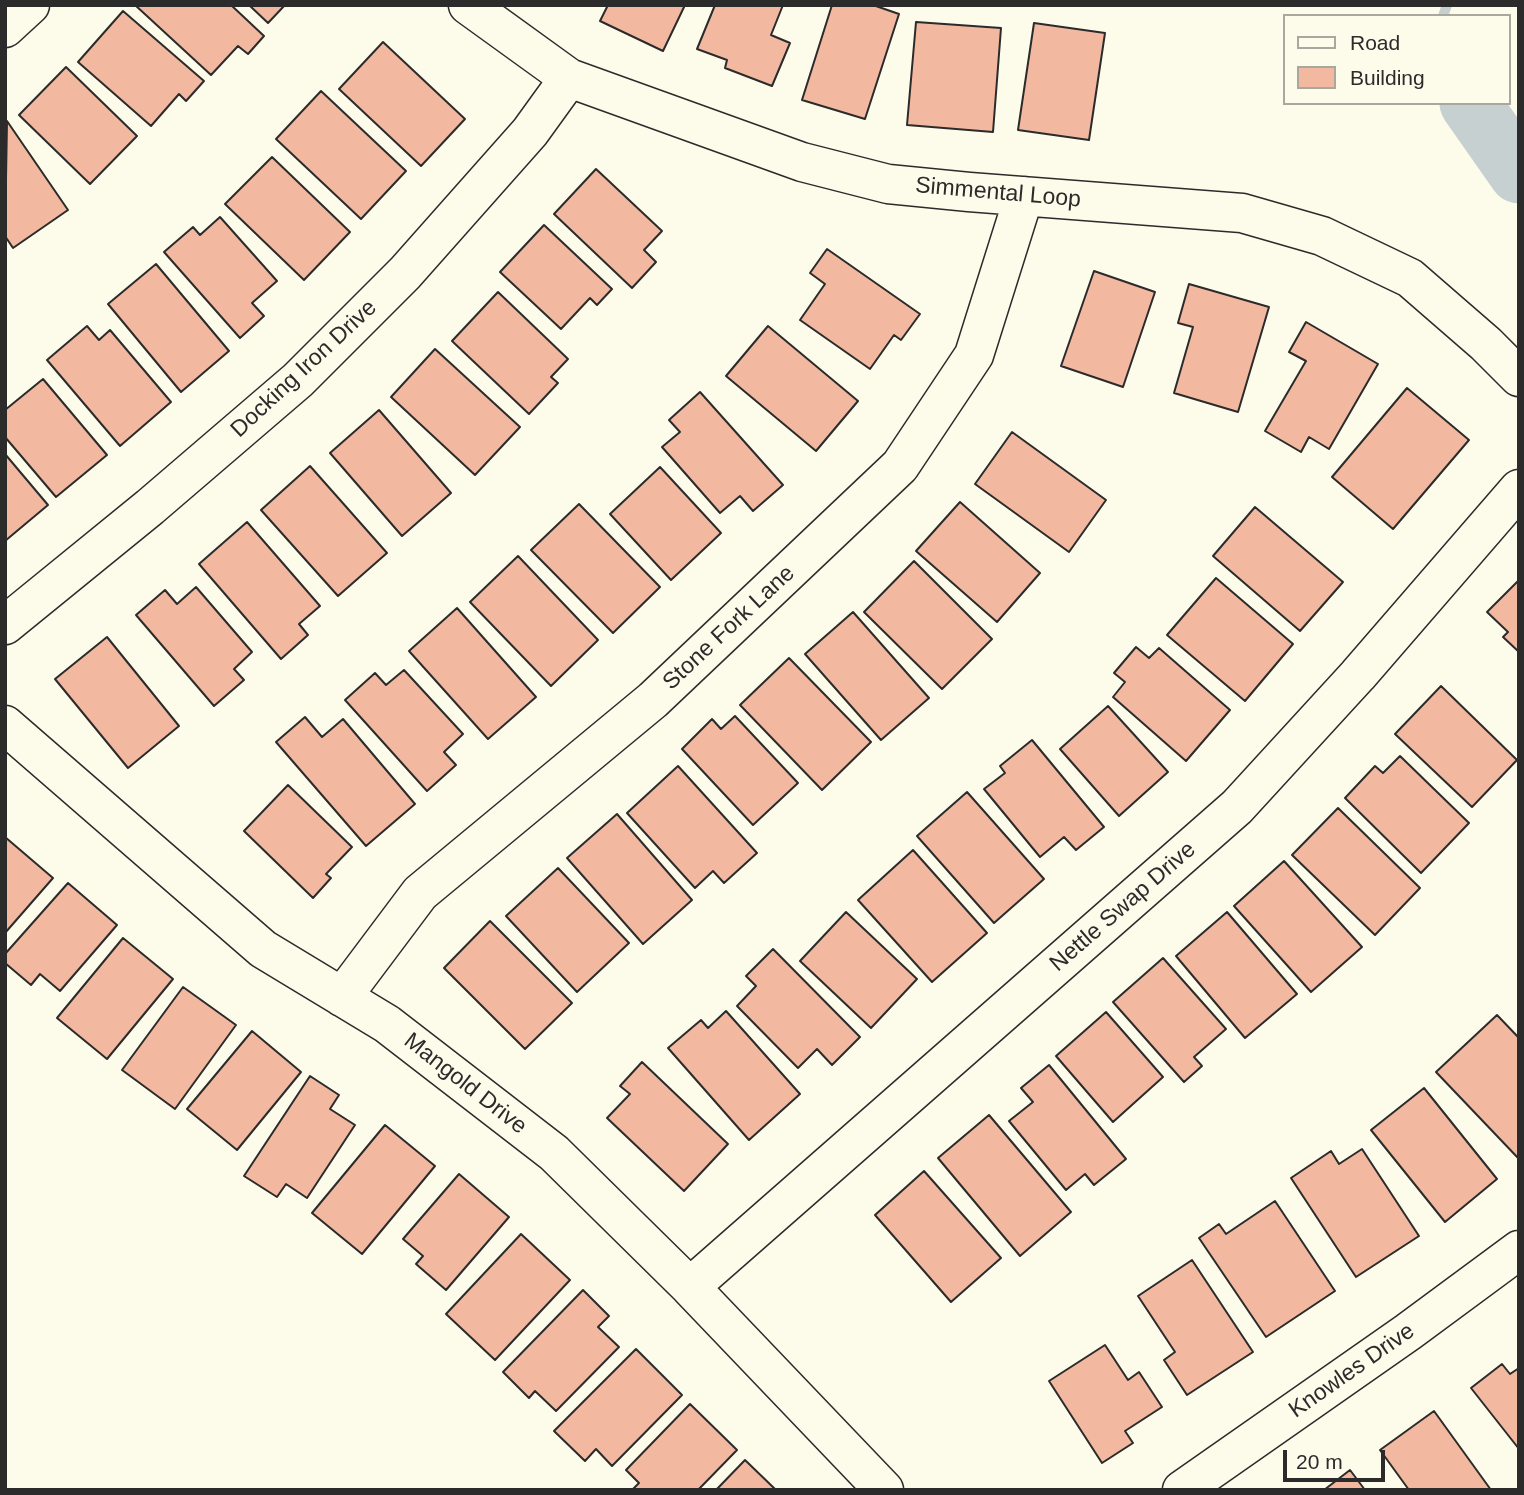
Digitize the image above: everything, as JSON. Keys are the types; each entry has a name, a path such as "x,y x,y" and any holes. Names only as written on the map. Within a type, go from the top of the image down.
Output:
{"street":[{"path":"5,28 30,5"},
{"name":"Simmental Loop","path":"468,5 569,78 815,165 888,184 1242,213 1322,236 1410,278 1486,344 1519,377"},
{"name":"Docking Iron Drive","path":"5,625 150,507 298,380 405,273 530,132 569,78"},
{"name":"Stone Fork Lane","path":"342,997 420,893 653,700 900,466 974,355 1024,195"},
{"name":"Nettle Swap Drive","path":"690,1287 1237,807 1358,675 1519,489"},
{"name":"Mangold Drive","path":"5,725 263,949 387,1024 554,1153 690,1287 884,1490"},
{"name":"Knowles Drive","path":"1182,1490 1408,1332 1519,1250"}],"building":[{"path":"135,5 231,5 264,36 248,54 238,46 211,75"},
{"path":"249,5 285,5 268,23"},
{"path":"608,5 685,5 663,51 600,21"},
{"path":"715,5 783,5 771,35 790,43 772,86 725,68 727,60 697,49"},
{"path":"832,5 873,5 899,14 865,119 802,100"},
{"path":"123,11 204,81 186,101 179,94 151,126 78,62"},
{"path":"916,22 1001,28 993,132 907,125"},
{"path":"1034,23 1105,33 1089,140 1018,130"},
{"path":"383,42 465,119 421,166 339,89"},
{"path":"66,67 137,136 90,184 19,115"},
{"path":"321,91 406,171 361,219 276,139"},
{"path":"7,121 68,210 13,248 5,236"},
{"path":"272,157 350,232 304,280 225,204"},
{"path":"596,169 662,231 644,250 656,262 632,288 554,214"},
{"path":"220,217 277,281 252,303 264,316 240,338 164,252 193,227 200,235"},
{"path":"544,225 612,289 597,305 590,298 561,329 500,272"},
{"path":"827,249 920,314 901,340 894,335 870,369 800,320 825,284 810,273"},
{"path":"156,264 229,351 181,392 108,304"},
{"path":"1094,271 1155,292 1123,387 1061,366"},
{"path":"1189,284 1269,307 1238,412 1174,393 1193,327 1178,323"},
{"path":"498,292 568,359 551,377 558,383 529,414 452,341"},
{"path":"1306,322 1378,364 1329,449 1309,437 1301,452 1265,431 1306,361 1289,352"},
{"path":"87,326 99,340 110,330 171,402 120,446 47,360"},
{"path":"768,326 858,401 816,451 726,376"},
{"path":"435,349 520,427 475,475 391,397"},
{"path":"43,379 107,455 56,497 5,437 5,410"},
{"path":"1407,388 1469,440 1393,529 1332,477"},
{"path":"700,392 783,485 753,511 740,496 720,513 662,447 680,432 669,420"},
{"path":"379,410 451,493 402,536 330,453"},
{"path":"1012,432 1106,500 1069,552 975,484"},
{"path":"5,454 48,505 5,541"},
{"path":"310,466 387,553 338,596 261,510"},
{"path":"660,467 721,533 671,580 610,514"},
{"path":"960,502 1040,573 997,622 916,551"},
{"path":"579,504 660,587 613,633 531,550"},
{"path":"1255,507 1343,582 1300,631 1213,556"},
{"path":"247,522 320,606 299,624 308,635 281,659 199,564"},
{"path":"518,556 598,640 551,686 470,602"},
{"path":"914,561 992,639 942,689 864,612"},
{"path":"1216,578 1293,644 1245,701 1167,635"},
{"path":"1519,580 1519,652 1503,637 1508,632 1487,612"},
{"path":"196,587 252,652 234,669 244,680 214,706 136,615 165,590 177,604"},
{"path":"457,608 536,697 488,739 409,651"},
{"path":"853,612 929,698 881,740 805,654"},
{"path":"107,637 179,726 128,768 55,679"},
{"path":"1136,647 1149,658 1159,648 1230,710 1186,761 1113,697 1125,682 1114,673"},
{"path":"789,658 871,742 822,790 740,705"},
{"path":"404,670 463,734 444,752 456,765 427,791 345,700 375,673 386,685"},
{"path":"1441,686 1517,760 1472,807 1395,734"},
{"path":"1108,706 1168,772 1119,816 1060,749"},
{"path":"735,716 798,783 753,825 682,749 712,719 721,729"},
{"path":"305,717 322,737 343,719 415,804 366,846 276,742"},
{"path":"1032,740 1104,827 1076,850 1064,837 1040,857 984,789 1005,773 1000,766"},
{"path":"1400,756 1469,823 1421,873 1345,798 1375,766 1383,773"},
{"path":"678,766 757,853 724,883 713,871 695,888 627,813"},
{"path":"288,785 352,847 326,874 331,878 313,898 244,831"},
{"path":"967,792 1044,879 994,923 917,836"},
{"path":"1338,808 1420,888 1375,935 1292,855"},
{"path":"617,814 692,900 643,944 567,858"},
{"path":"5,837 53,878 5,933"},
{"path":"913,850 987,933 932,982 858,900"},
{"path":"1284,861 1362,947 1311,992 1234,906"},
{"path":"558,868 629,943 577,992 506,916"},
{"path":"68,883 117,925 60,991 40,974 31,985 5,963 5,954"},
{"path":"846,912 917,979 871,1028 800,961"},
{"path":"1227,912 1297,994 1245,1038 1176,956"},
{"path":"490,921 572,1003 525,1049 444,968"},
{"path":"123,938 173,979 107,1059 57,1018"},
{"path":"773,949 860,1037 832,1065 817,1049 798,1068 737,1006 756,986 746,976"},
{"path":"1163,958 1226,1029 1194,1057 1202,1066 1184,1082 1113,1002"},
{"path":"183,987 236,1025 175,1109 122,1070"},
{"path":"726,1011 800,1094 749,1140 668,1048 701,1020 708,1028"},
{"path":"1106,1012 1163,1077 1113,1122 1056,1056"},
{"path":"1497,1015 1519,1038 1519,1159 1436,1072"},
{"path":"252,1031 301,1072 237,1150 187,1109"},
{"path":"642,1062 728,1144 684,1191 607,1118 630,1094 620,1086"},
{"path":"1049,1065 1126,1159 1094,1185 1085,1174 1066,1190 1009,1121 1033,1102 1021,1088"},
{"path":"310,1076 339,1095 330,1109 355,1125 307,1198 286,1184 277,1197 244,1176"},
{"path":"1424,1088 1497,1179 1445,1222 1371,1130"},
{"path":"989,1115 1071,1212 1020,1256 938,1158"},
{"path":"385,1125 435,1166 362,1254 312,1213"},
{"path":"1362,1149 1419,1236 1356,1277 1291,1178 1331,1151 1339,1164"},
{"path":"924,1171 1001,1258 951,1302 875,1215"},
{"path":"459,1174 509,1217 446,1290 416,1264 423,1256 403,1239"},
{"path":"1275,1201 1335,1291 1266,1337 1199,1238 1219,1224 1226,1234"},
{"path":"521,1234 570,1280 495,1360 446,1314"},
{"path":"1192,1260 1253,1352 1187,1395 1164,1360 1175,1352 1138,1296"},
{"path":"583,1290 609,1316 598,1327 619,1347 556,1411 535,1391 529,1398 503,1372"},
{"path":"1105,1345 1128,1380 1139,1372 1162,1407 1125,1431 1133,1443 1102,1463 1049,1381"},
{"path":"636,1349 682,1395 612,1466 596,1449 585,1461 554,1431"},
{"path":"1502,1364 1510,1374 1519,1368 1519,1449 1471,1388"},
{"path":"690,1404 737,1450 698,1490 632,1490 639,1483 626,1470"},
{"path":"1434,1411 1491,1490 1409,1490 1380,1450"},
{"path":"745,1460 776,1490 716,1490"},
{"path":"1350,1470 1365,1490 1324,1490"}],"waterway":[{"path":"1444,14 1447,5"},
{"path":"1471,105 1519,173"}]}
